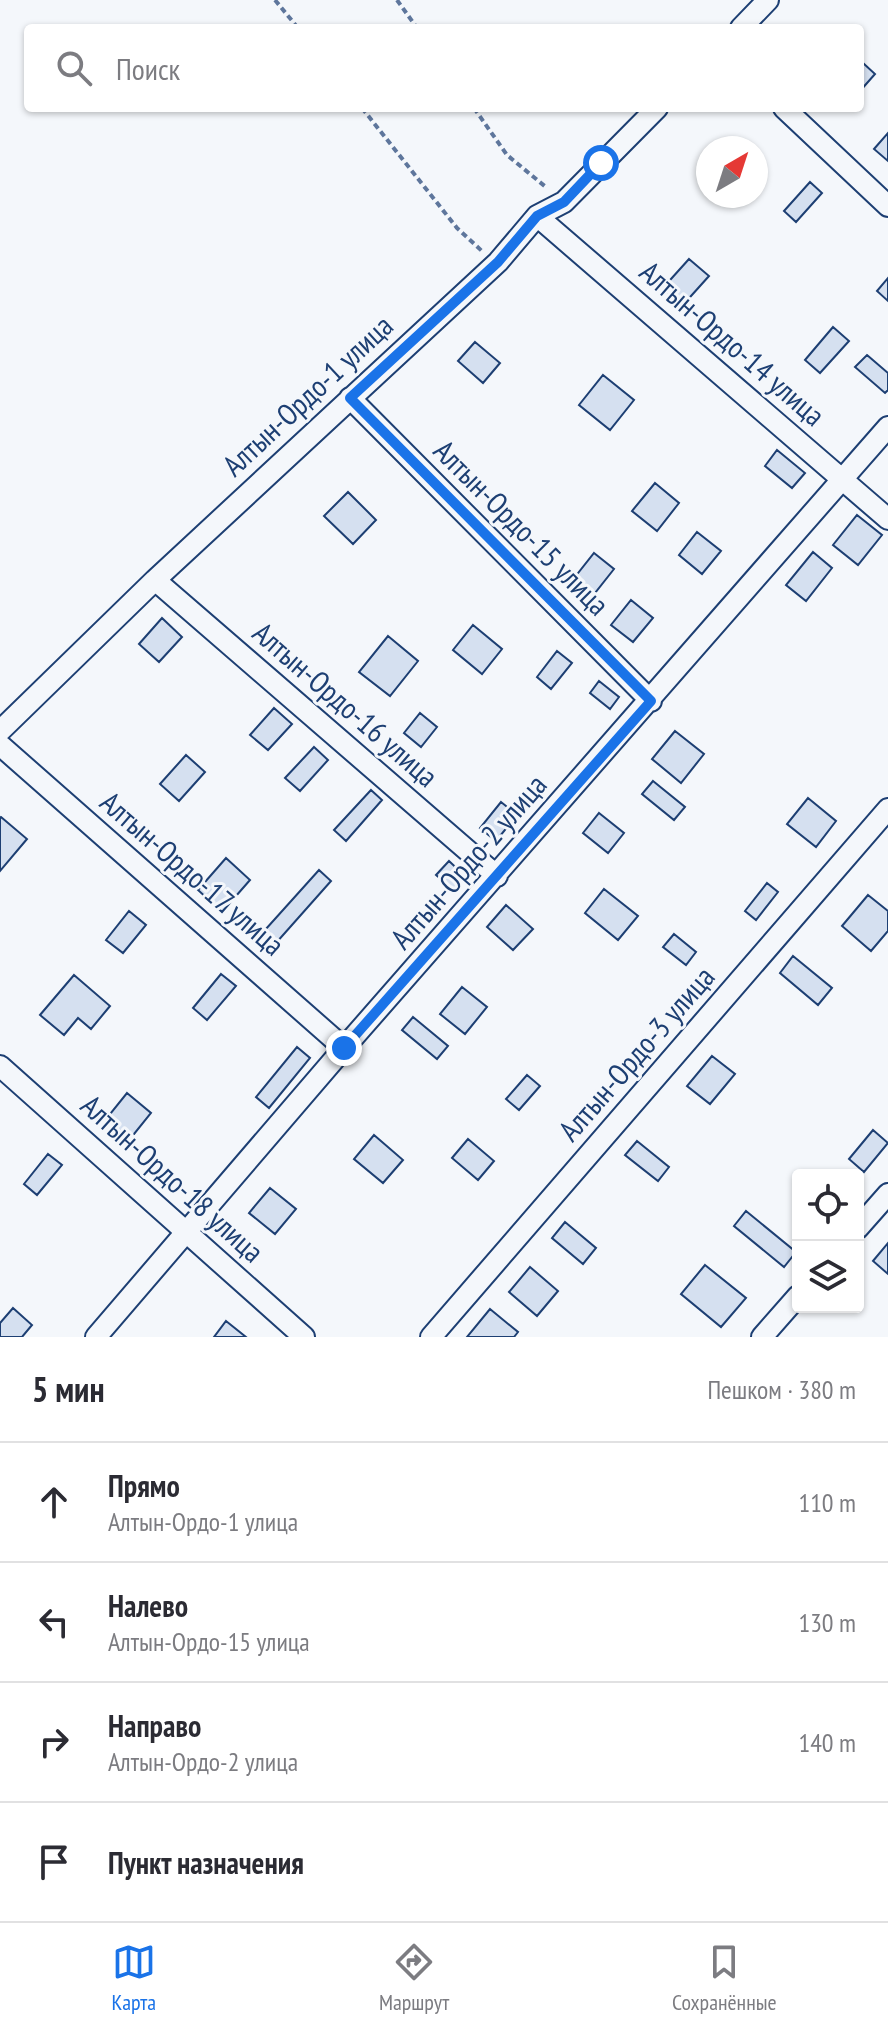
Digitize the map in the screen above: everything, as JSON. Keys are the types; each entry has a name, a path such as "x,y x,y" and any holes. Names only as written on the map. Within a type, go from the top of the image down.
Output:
{"street":[{"path":"745,24 768,0"},
{"name":"Алтын-Ордо-1 улица","path":"0,731 155,580 498,262 537,216 564,202 653,112"},
{"path":"788,112 888,206"},
{"name":"Алтын-Ордо-14 улица","path":"537,216 888,519"},
{"name":"Алтын-Ордо-15 улица","path":"350,398 651,701"},
{"name":"Алтын-Ордо-2 улица","path":"96,1337 344,1048 888,427"},
{"name":"Алтын-Ордо-16 улица","path":"155,580 497,876"},
{"name":"Алтын-Ордо-17 улица","path":"0,745 344,1048"},
{"name":"Алтын-Ордо-3 улица","path":"431,1337 888,809"},
{"name":"Алтын-Ордо-18 улица","path":"0,1066 304,1337"},
{"path":"864,1221 888,1194"},
{"path":"762,1337 792,1303"}],"path":[{"path":"275,0 295,24"},
{"path":"397,0 414,24"},
{"path":"365,112 457,228 474,246 498,262"},
{"path":"477,112 507,155 564,202"}],"building":[{"path":"864,64 875,74 864,86"},
{"path":"888,133 888,161 874,149"},
{"path":"810,182 822,193 796,222 784,211"},
{"path":"689,259 709,276 682,306 662,289"},
{"path":"888,278 888,301 877,291"},
{"path":"833,327 849,341 820,373 805,360"},
{"path":"475,342 500,363 483,383 458,361"},
{"path":"867,355 888,373 888,390 885,393 855,367"},
{"path":"603,375 634,400 610,430 579,405"},
{"path":"777,450 805,473 792,488 765,466"},
{"path":"655,483 679,503 657,531 632,511"},
{"path":"348,492 376,520 353,544 324,516"},
{"path":"857,515 882,535 858,565 833,545"},
{"path":"697,532 721,551 702,574 679,555"},
{"path":"813,552 832,568 806,601 786,585"},
{"path":"594,553 614,569 591,598 571,582"},
{"path":"631,600 653,618 633,642 611,625"},
{"path":"162,618 182,637 159,662 139,644"},
{"path":"473,625 502,649 482,674 453,650"},
{"path":"388,636 418,661 390,696 359,672"},
{"path":"557,651 572,663 551,689 537,677"},
{"path":"599,681 619,697 610,709 590,693"},
{"path":"274,708 292,724 268,750 250,735"},
{"path":"420,713 437,727 421,747 404,733"},
{"path":"675,731 704,754 681,783 652,759"},
{"path":"314,747 328,760 300,791 285,778"},
{"path":"186,755 205,772 179,801 160,784"},
{"path":"653,781 685,807 674,820 642,794"},
{"path":"371,790 382,800 346,841 334,830"},
{"path":"808,798 836,821 816,847 787,824"},
{"path":"501,802 517,815 496,841 480,828"},
{"path":"599,813 624,833 608,853 583,833"},
{"path":"0,818 27,839 0,871"},
{"path":"226,858 250,880 222,912 198,890"},
{"path":"449,861 466,877 454,891 436,875"},
{"path":"319,870 331,881 268,952 256,940"},
{"path":"767,883 778,892 756,920 745,911"},
{"path":"604,889 638,916 618,940 585,913"},
{"path":"868,895 888,911 888,931 871,951 842,926"},
{"path":"506,905 533,929 513,950 487,927"},
{"path":"129,911 146,925 123,953 106,940"},
{"path":"674,934 696,952 686,965 663,947"},
{"path":"793,956 832,988 818,1005 780,973"},
{"path":"221,974 236,986 207,1020 193,1008"},
{"path":"74,975 110,1006 91,1029 78,1018 64,1035 40,1015"},
{"path":"462,987 487,1007 465,1034 440,1014"},
{"path":"413,1017 448,1046 437,1059 402,1030"},
{"path":"297,1047 310,1058 269,1108 256,1097"},
{"path":"712,1056 735,1074 710,1104 687,1086"},
{"path":"527,1075 540,1086 519,1110 506,1099"},
{"path":"127,1093 151,1113 130,1139 106,1119"},
{"path":"873,1130 888,1143 864,1172 849,1159"},
{"path":"374,1135 403,1160 383,1183 354,1159"},
{"path":"468,1139 494,1161 478,1180 452,1158"},
{"path":"637,1141 669,1167 658,1181 625,1155"},
{"path":"48,1154 62,1165 37,1195 24,1184"},
{"path":"270,1188 296,1209 275,1234 249,1213"},
{"path":"746,1211 792,1249 792,1257 784,1267 734,1226"},
{"path":"565,1222 596,1248 583,1264 552,1238"},
{"path":"888,1243 888,1274 873,1261"},
{"path":"705,1265 746,1298 721,1327 681,1294"},
{"path":"530,1267 558,1291 537,1316 509,1292"},
{"path":"13,1308 32,1325 22,1337 0,1337 0,1323"},
{"path":"490,1309 518,1332 514,1337 467,1337"},
{"path":"226,1321 246,1337 214,1337"}],"route":[{"path":"344,1048 651,701 350,398 498,262 537,216 564,202 601,163"}]}
